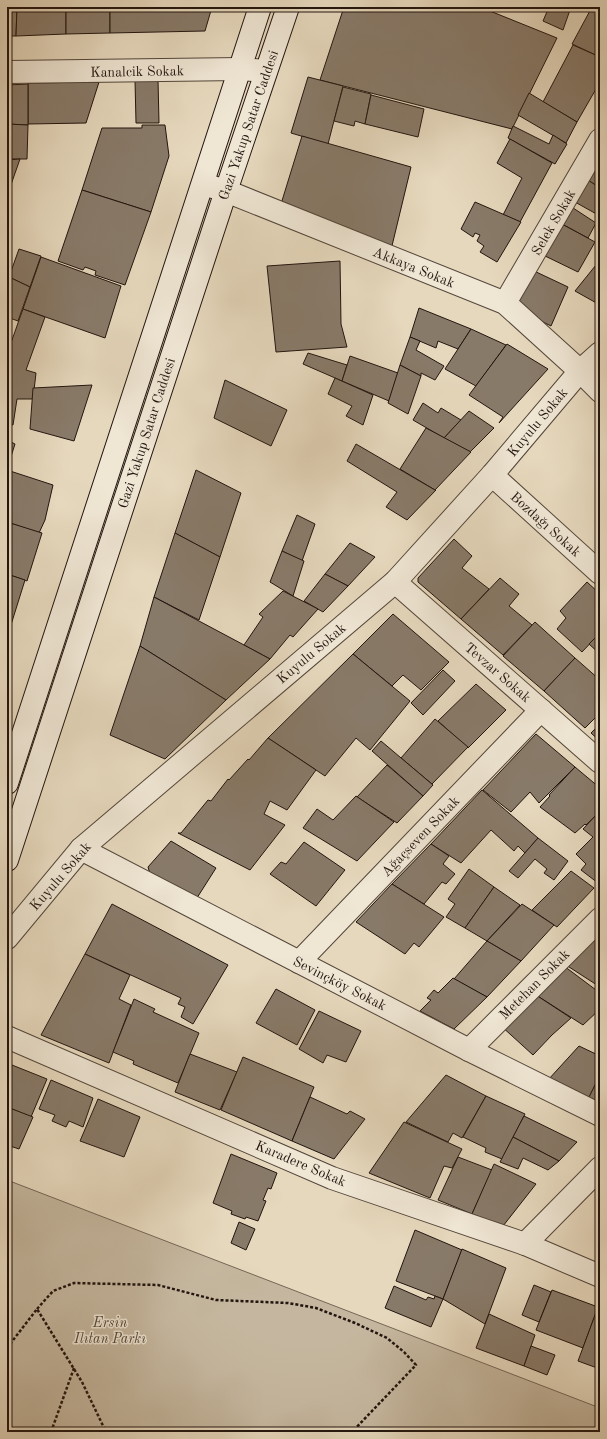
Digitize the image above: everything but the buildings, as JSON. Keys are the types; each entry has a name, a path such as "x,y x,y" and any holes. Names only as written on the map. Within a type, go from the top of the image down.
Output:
{"street":[{"name":"Gazi Yakup Satar Caddesi","path":"7,783 260,7"},
{"name":"Gazi Yakup Satar Caddesi","path":"7,860 226,191 288,7"},
{"name":"Kanalcik Sokak","path":"7,72 240,69 266,71"},
{"name":"Selek Sokak","path":"505,303 600,140"},
{"name":"Akkaya Sokak","path":"203,184 226,191 505,303 600,391"},
{"name":"Kuyulu Sokak","path":"7,938 81,849 395,582 492,475 580,371 600,353"},
{"name":"Bozdağı Sokak","path":"492,475 600,573"},
{"name":"Tevzar Sokak","path":"395,582 600,762"},
{"name":"Ağaçseven Sokak","path":"299,962 541,710"},
{"name":"Sevinçköy Sokak","path":"81,849 469,1050 600,1115"},
{"name":"Metehan Sokak","path":"469,1050 600,918"},
{"name":"Karadere Sokak","path":"7,1037 332,1178 525,1244 600,1276"},
{"path":"525,1244 600,1168"}],"path":[{"path":"7,1348 53,1291 74,1283 158,1285 216,1300 288,1303 316,1308 355,1323 387,1338 404,1352 416,1365 352,1432"},
{"path":"37,1309 82,1382 106,1432"},
{"path":"52,1432 74,1368"}],"green space":[{"name":"Ersin Ilıtan Parkı","path":"7,1180 600,1408 600,1432 7,1432"}]}
